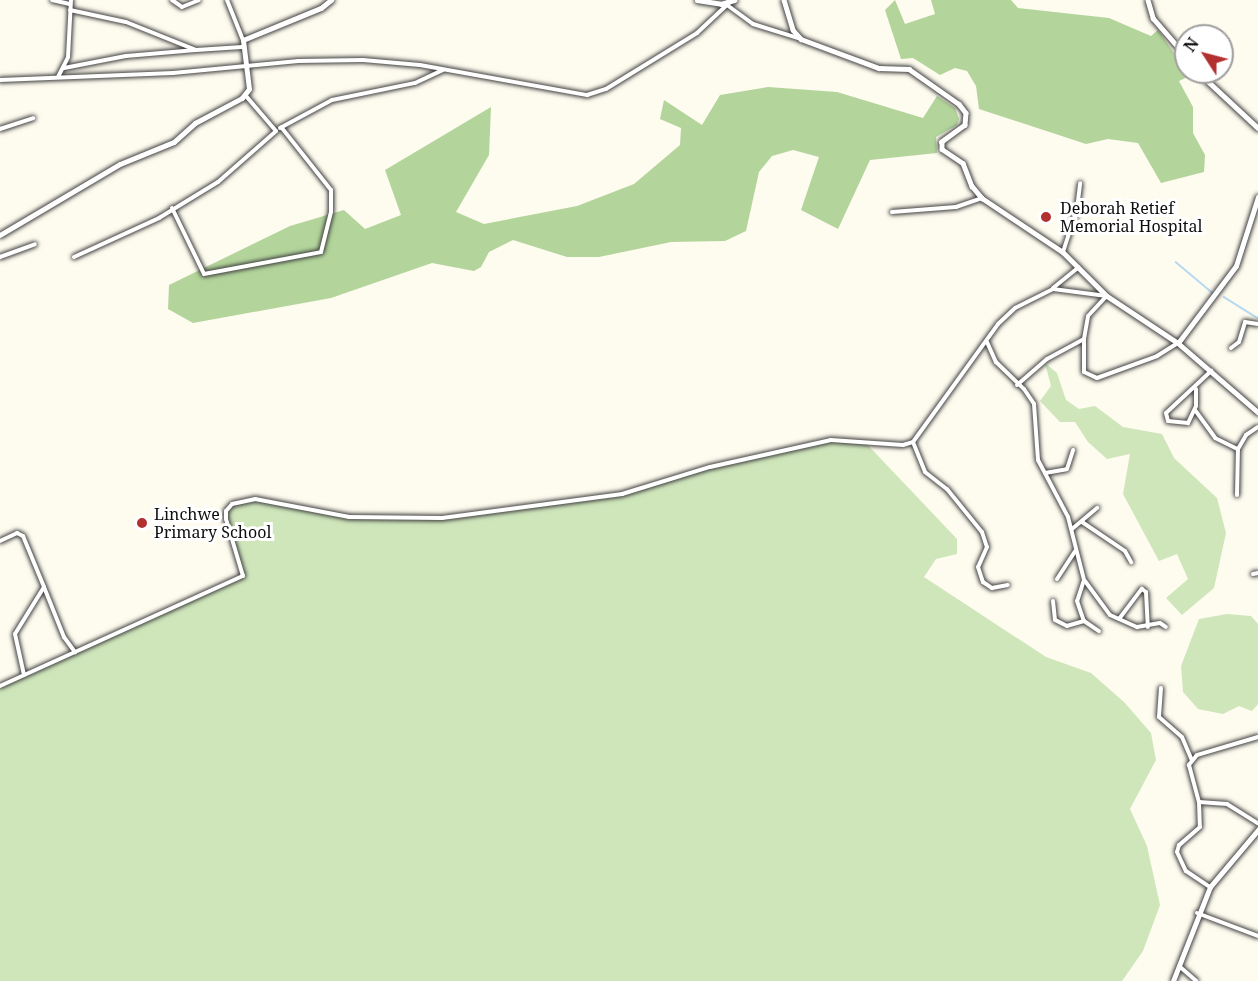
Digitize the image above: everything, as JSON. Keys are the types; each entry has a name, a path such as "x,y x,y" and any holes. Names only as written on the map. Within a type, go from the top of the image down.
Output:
{"street":[{"path":"52,0 126,22 196,50"},
{"path":"172,0 182,7 199,0"},
{"path":"0,235 120,164 174,142 195,123 246,96 249,89 248,66 242,47 243,40 227,0"},
{"path":"243,40 321,8 331,0"},
{"path":"697,0 721,4 730,2"},
{"path":"784,0 790,23 801,39"},
{"path":"1148,0 1153,18 1174,42"},
{"path":"730,2 753,24 879,68 909,69 959,104 966,113 965,125 942,142 942,149 963,163 972,186 982,198 1063,252 1107,296 1178,343 1258,412"},
{"path":"0,80 190,72 354,59 444,69 560,92 598,93 697,33 730,2"},
{"path":"57,77 68,57 70,5"},
{"path":"64,68 126,56 242,47"},
{"path":"74,258 218,182 281,127 332,100 415,83 444,69"},
{"path":"1211,84 1258,128"},
{"path":"246,96 276,131"},
{"path":"0,129 33,118"},
{"path":"172,208 199,271 204,274 321,252 331,212 331,190 281,127"},
{"path":"1063,252 1077,208 1080,183"},
{"path":"1107,296 1088,316 1084,339 1084,372 1097,378 1157,356 1178,343 1236,266 1258,197"},
{"path":"892,212 956,207 982,198"},
{"path":"0,257 35,244"},
{"path":"0,686 243,576 226,519 226,511 232,504 255,499 350,517 442,518 622,494 710,467 831,440 898,445 913,442 1004,316 1053,289 1079,267"},
{"path":"1053,289 1107,296"},
{"path":"1231,348 1239,342 1245,322 1258,324"},
{"path":"1017,385 1040,364 1084,339"},
{"path":"987,341 996,363 1017,385 1024,388 1034,404 1036,446 1045,472 1072,529 1084,580 1104,610 1119,619 1148,627 1160,623 1166,627"},
{"path":"1196,389 1195,410 1185,425 1166,418 1175,404 1196,389 1211,371"},
{"path":"1195,410 1215,438 1238,448"},
{"path":"1237,495 1238,448 1246,435 1258,427"},
{"path":"913,442 925,472 947,489 982,532 987,548 978,567 983,582 992,588 1008,585"},
{"path":"1045,472 1066,469 1073,450"},
{"path":"1072,529 1097,508"},
{"path":"1082,522 1125,551 1131,562"},
{"path":"0,541 17,533 23,536 64,637 75,652"},
{"path":"1057,579 1076,550"},
{"path":"1253,574 1258,573"},
{"path":"1084,580 1077,601 1084,621 1099,631"},
{"path":"24,675 15,634 44,587"},
{"path":"1119,619 1142,589 1146,592 1148,627"},
{"path":"1053,601 1055,620 1067,626 1084,621"},
{"path":"1161,688 1158,713 1182,736 1192,760 1190,780 1199,802 1200,827 1179,845 1177,852 1186,871 1210,887"},
{"path":"1192,760 1197,754 1257,737 1258,745"},
{"path":"1199,802 1227,804 1258,823"},
{"path":"1173,981 1197,913 1210,887 1258,830"},
{"path":"1197,913 1258,936"},
{"path":"1179,966 1196,981"}],"green space":[{"path":"895,0 905,24 935,14 931,0 1011,0 1018,8 1109,18 1151,36 1158,30 1174,53 1174,84 1181,84 1193,107 1193,133 1205,155 1204,172 1161,183 1138,143 1108,139 1086,144 979,109 976,86 967,71 955,68 940,75 913,58 901,59 885,10"},
{"path":"768,87 837,92 923,118 937,96 955,108 959,119 957,125 936,137 937,153 870,160 838,229 801,210 819,157 793,150 772,156 759,172 746,231 725,241 671,242 599,257 567,257 513,240 489,252 481,267 474,271 432,263 331,298 193,323 168,309 169,285 290,226 344,210 365,229 401,215 385,170 491,107 489,155 456,212 484,224 577,206 634,184 680,145 681,128 660,119 664,100 702,125 720,95"},
{"path":"1045,363 1057,373 1066,400 1079,409 1095,406 1123,427 1162,434 1174,458 1217,498 1226,533 1214,588 1182,615 1166,598 1188,579 1177,554 1159,561 1123,494 1130,454 1107,459 1088,442 1075,422 1060,422 1040,401 1051,386"},
{"path":"831,440 863,440 957,539 957,554 936,559 924,577 1046,657 1091,673 1124,702 1151,733 1156,760 1130,809 1147,846 1160,905 1143,951 1122,981 0,981 0,686 242,576 226,511 232,504 255,499 277,501 341,516 442,518 505,512 622,494 710,467"},
{"path":"1227,614 1251,616 1258,624 1258,704 1252,711 1239,706 1223,714 1198,709 1183,692 1181,666 1199,619"}],"waterway":[{"path":"1176,262 1214,294"},
{"path":"1224,297 1258,318"}],"place":[{"name":"Deborah Retief Memorial Hospital","path":"1046,217"},
{"name":"Linchwe Primary School","path":"142,523"}]}
